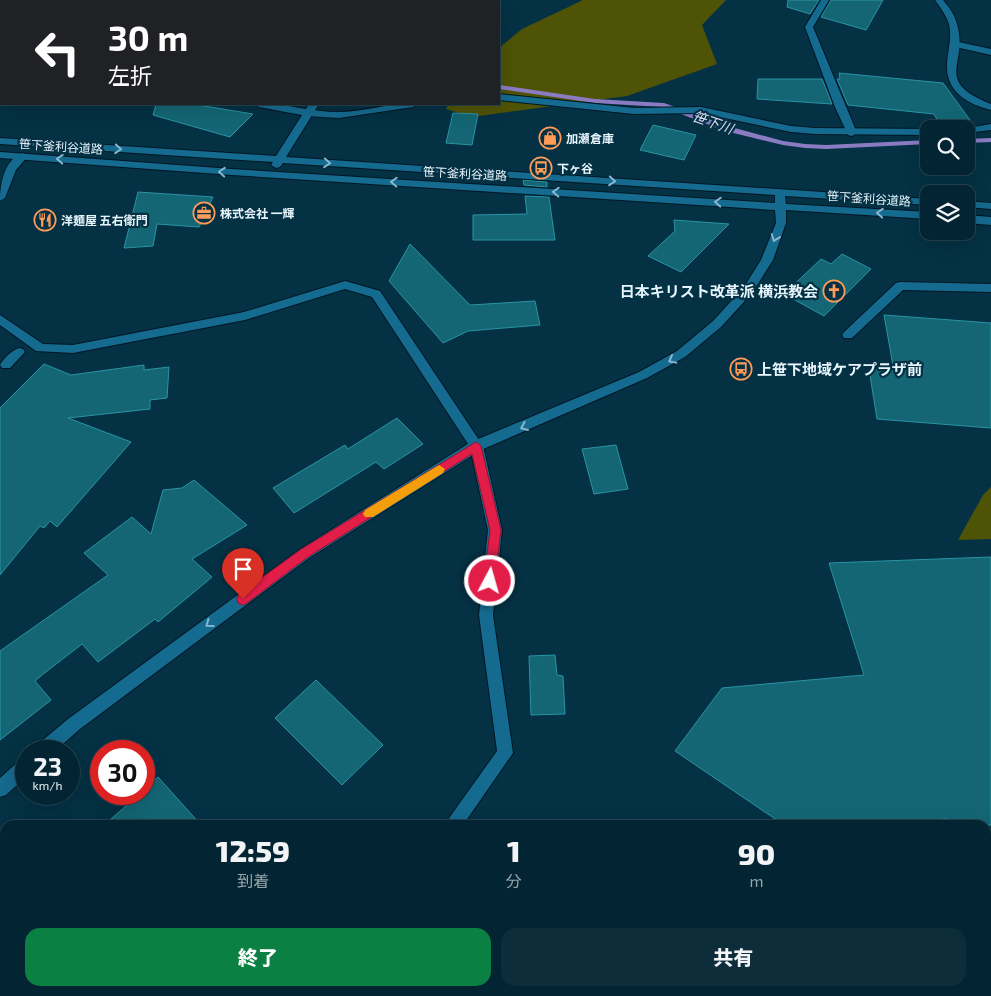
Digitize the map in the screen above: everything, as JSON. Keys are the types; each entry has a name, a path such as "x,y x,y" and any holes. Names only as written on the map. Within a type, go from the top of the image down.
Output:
{"street":[{"path":"824,0 809,27 820,50 842,112 852,133"},
{"path":"940,0 953,23 954,44 950,70 956,89 971,99 991,107"},
{"path":"954,44 991,52"},
{"path":"500,97 649,112 701,110 791,129 852,133 920,132"},
{"path":"265,105 339,116 407,105"},
{"path":"270,175 307,112 313,105"},
{"path":"975,129 991,127"},
{"name":"笹下釜利谷道路","path":"0,141 920,201"},
{"name":"笹下釜利谷道路","path":"0,155 270,175 920,215"},
{"path":"0,198 11,169 23,156"},
{"path":"56,740 74,724 304,554 476,446 643,375 681,354 717,324 748,290 767,260 780,223 780,191"},
{"path":"975,205 991,206"},
{"path":"975,220 991,221"},
{"path":"0,319 40,348 72,349 245,316 345,285 376,294 476,446 495,530 486,615 505,753 457,820"},
{"path":"848,335 900,286 991,288"},
{"path":"6,365 18,352"},
{"path":"0,789 15,776"}],"shaded area":[{"path":"583,0 726,0 702,25 717,64 627,96 472,117 446,109 448,105 500,105 500,47 522,29"},
{"path":"991,487 991,539 958,540 983,495"}],"building":[{"path":"788,0 819,0 810,14 787,7"},
{"path":"831,0 883,0 866,30 821,17"},
{"path":"839,73 943,83 970,120 937,120 934,114 848,105 837,79 840,79"},
{"path":"758,79 822,79 832,104 757,99"},
{"path":"156,105 198,105 253,114 230,137 153,115"},
{"path":"453,113 478,114 472,145 446,143"},
{"path":"653,125 696,135 684,160 640,150"},
{"path":"523,180 547,182 547,187 524,185"},
{"path":"138,192 213,197 199,227 157,224 153,246 124,248"},
{"path":"525,196 549,197 555,240 473,240 473,215 527,214"},
{"path":"674,220 729,224 681,272 648,256 675,231"},
{"path":"410,244 470,305 535,301 540,325 468,331 443,343 389,281"},
{"path":"842,254 871,269 824,316 784,294 821,259 831,264"},
{"path":"884,315 991,323 991,428 877,419 869,369 894,371"},
{"path":"44,364 71,375 144,365 144,370 169,367 167,398 150,400 150,409 68,418 131,442 57,527 50,521 44,528 40,526 0,575 0,408"},
{"path":"397,418 423,444 384,469 376,462 294,513 273,488 345,445 348,449"},
{"path":"616,445 628,489 594,494 582,449"},
{"path":"194,480 247,525 192,559 212,577 158,622 155,619 98,662 82,644 35,681 51,700 0,740 0,651 108,575 84,553 132,517 151,534 163,490 182,488"},
{"path":"991,557 991,820 777,820 675,751 722,688 864,675 829,563"},
{"path":"555,655 557,675 563,676 565,714 531,715 529,656"},
{"path":"316,680 383,745 342,785 275,718"},
{"path":"158,777 197,820 110,820 127,805 155,805 155,780"}],"waterway":[{"name":"笹下川","path":"500,87 595,101 664,105 728,129 783,143 805,146 826,147 920,142"},
{"name":"笹下川","path":"975,141 991,140"}],"slow traffic":[{"path":"369,514 439,469"}],"place":[{"name":"加瀬倉庫","path":"550,138"},
{"name":"下ヶ谷","path":"541,168"},
{"name":"株式会社 一輝","path":"204,213"},
{"name":"洋麺屋 五右衛門","path":"45,220"},
{"name":"日本キリスト改革派 横浜教会","path":"834,291"},
{"name":"上笹下地域ケアプラザ前","path":"741,369"}],"route":[{"path":"243,599 304,554 476,446 495,530 490,581"}]}
